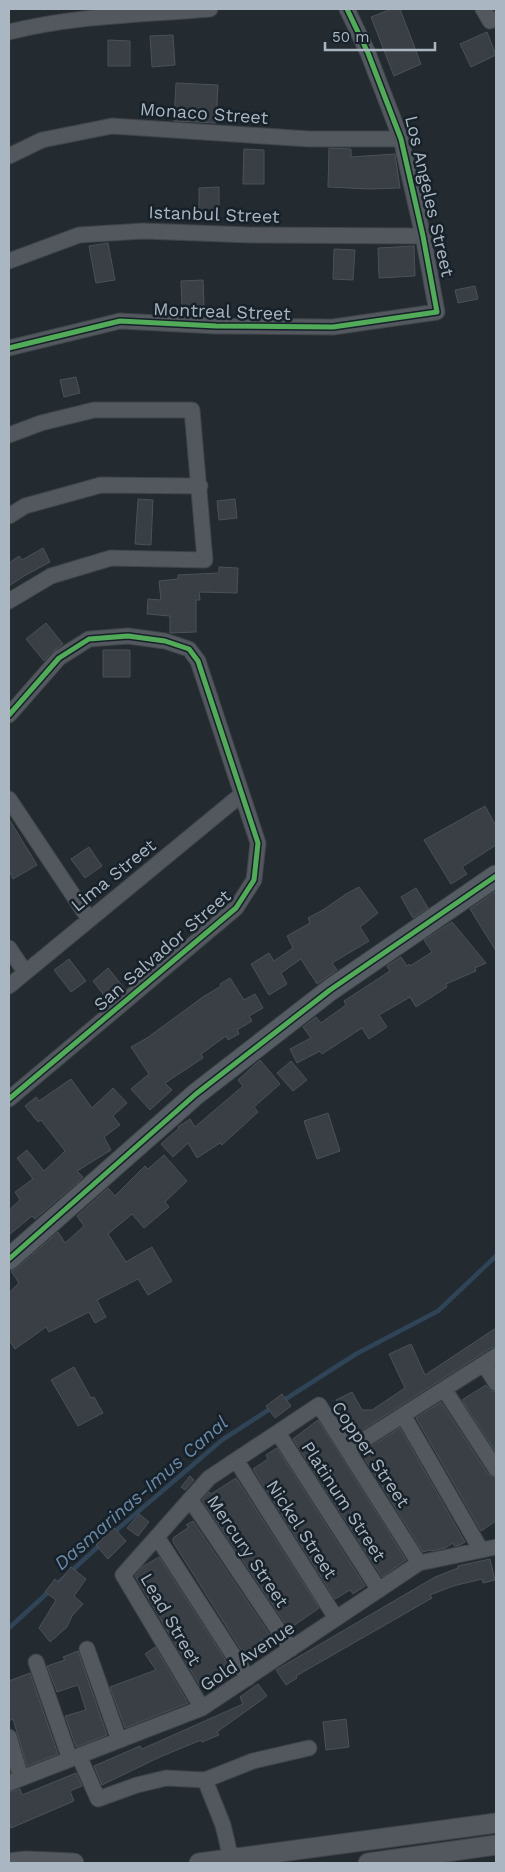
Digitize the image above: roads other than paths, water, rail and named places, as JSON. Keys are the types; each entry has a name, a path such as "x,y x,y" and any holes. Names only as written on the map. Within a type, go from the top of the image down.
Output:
{"main road":[{"path":"9,1259 196,1094 330,990 496,876"}],"street":[{"path":"9,32 43,23 92,17 210,9"},
{"name":"Los Angeles Street","path":"347,9 368,53 401,140 424,236 438,312"},
{"path":"483,9 490,21 496,19"},
{"name":"Monaco Street","path":"9,156 42,140 112,126 309,139 401,140"},
{"name":"Istanbul Street","path":"9,261 80,234 143,230 250,235 424,236"},
{"name":"Montreal Street","path":"9,348 120,321 216,326 333,327 438,312"},
{"path":"9,435 41,423 94,410 192,410 205,560 110,558 51,576 9,601"},
{"path":"9,516 26,506 101,485 200,486"},
{"name":"San Salvador Street","path":"9,715 59,658 89,639 128,636 165,641 189,649 198,660 258,844 254,880 236,908 9,1099"},
{"name":"Lima Street","path":"9,986 242,794"},
{"path":"9,799 89,919"},
{"path":"9,948 25,972"},
{"path":"348,1450 490,1360 496,1383"},
{"path":"444,1389 496,1469"},
{"name":"Copper Street","path":"123,1575 209,1478 319,1405 419,1563"},
{"path":"403,1415 481,1550"},
{"name":"Platinum Street","path":"278,1432 379,1590"},
{"name":"Nickel Street","path":"236,1460 336,1618"},
{"name":"Mercury Street","path":"190,1499 291,1649"},
{"path":"157,1537 248,1678"},
{"name":"Gold Avenue","path":"15,1780 202,1708 419,1563 496,1546"},
{"name":"Lead Street","path":"123,1575 202,1708"},
{"path":"87,1649 119,1740"},
{"path":"36,1662 75,1757 98,1799 138,1785 166,1778 205,1780 253,1761 309,1748"},
{"path":"9,1737 15,1780"},
{"path":"205,1780 221,1819 232,1861"},
{"path":"199,1863 232,1861 496,1822"},
{"path":"368,1863 496,1845"},
{"path":"9,1863 26,1861 74,1863"}],"waterway":[{"name":"Dasmarinas-Imus Canal","path":"281,1402 356,1354 438,1311 496,1256"},
{"name":"Dasmarinas-Imus Canal","path":"112,1534 222,1440 273,1407"},
{"name":"Dasmarinas-Imus Canal","path":"9,1628 101,1544"}]}
